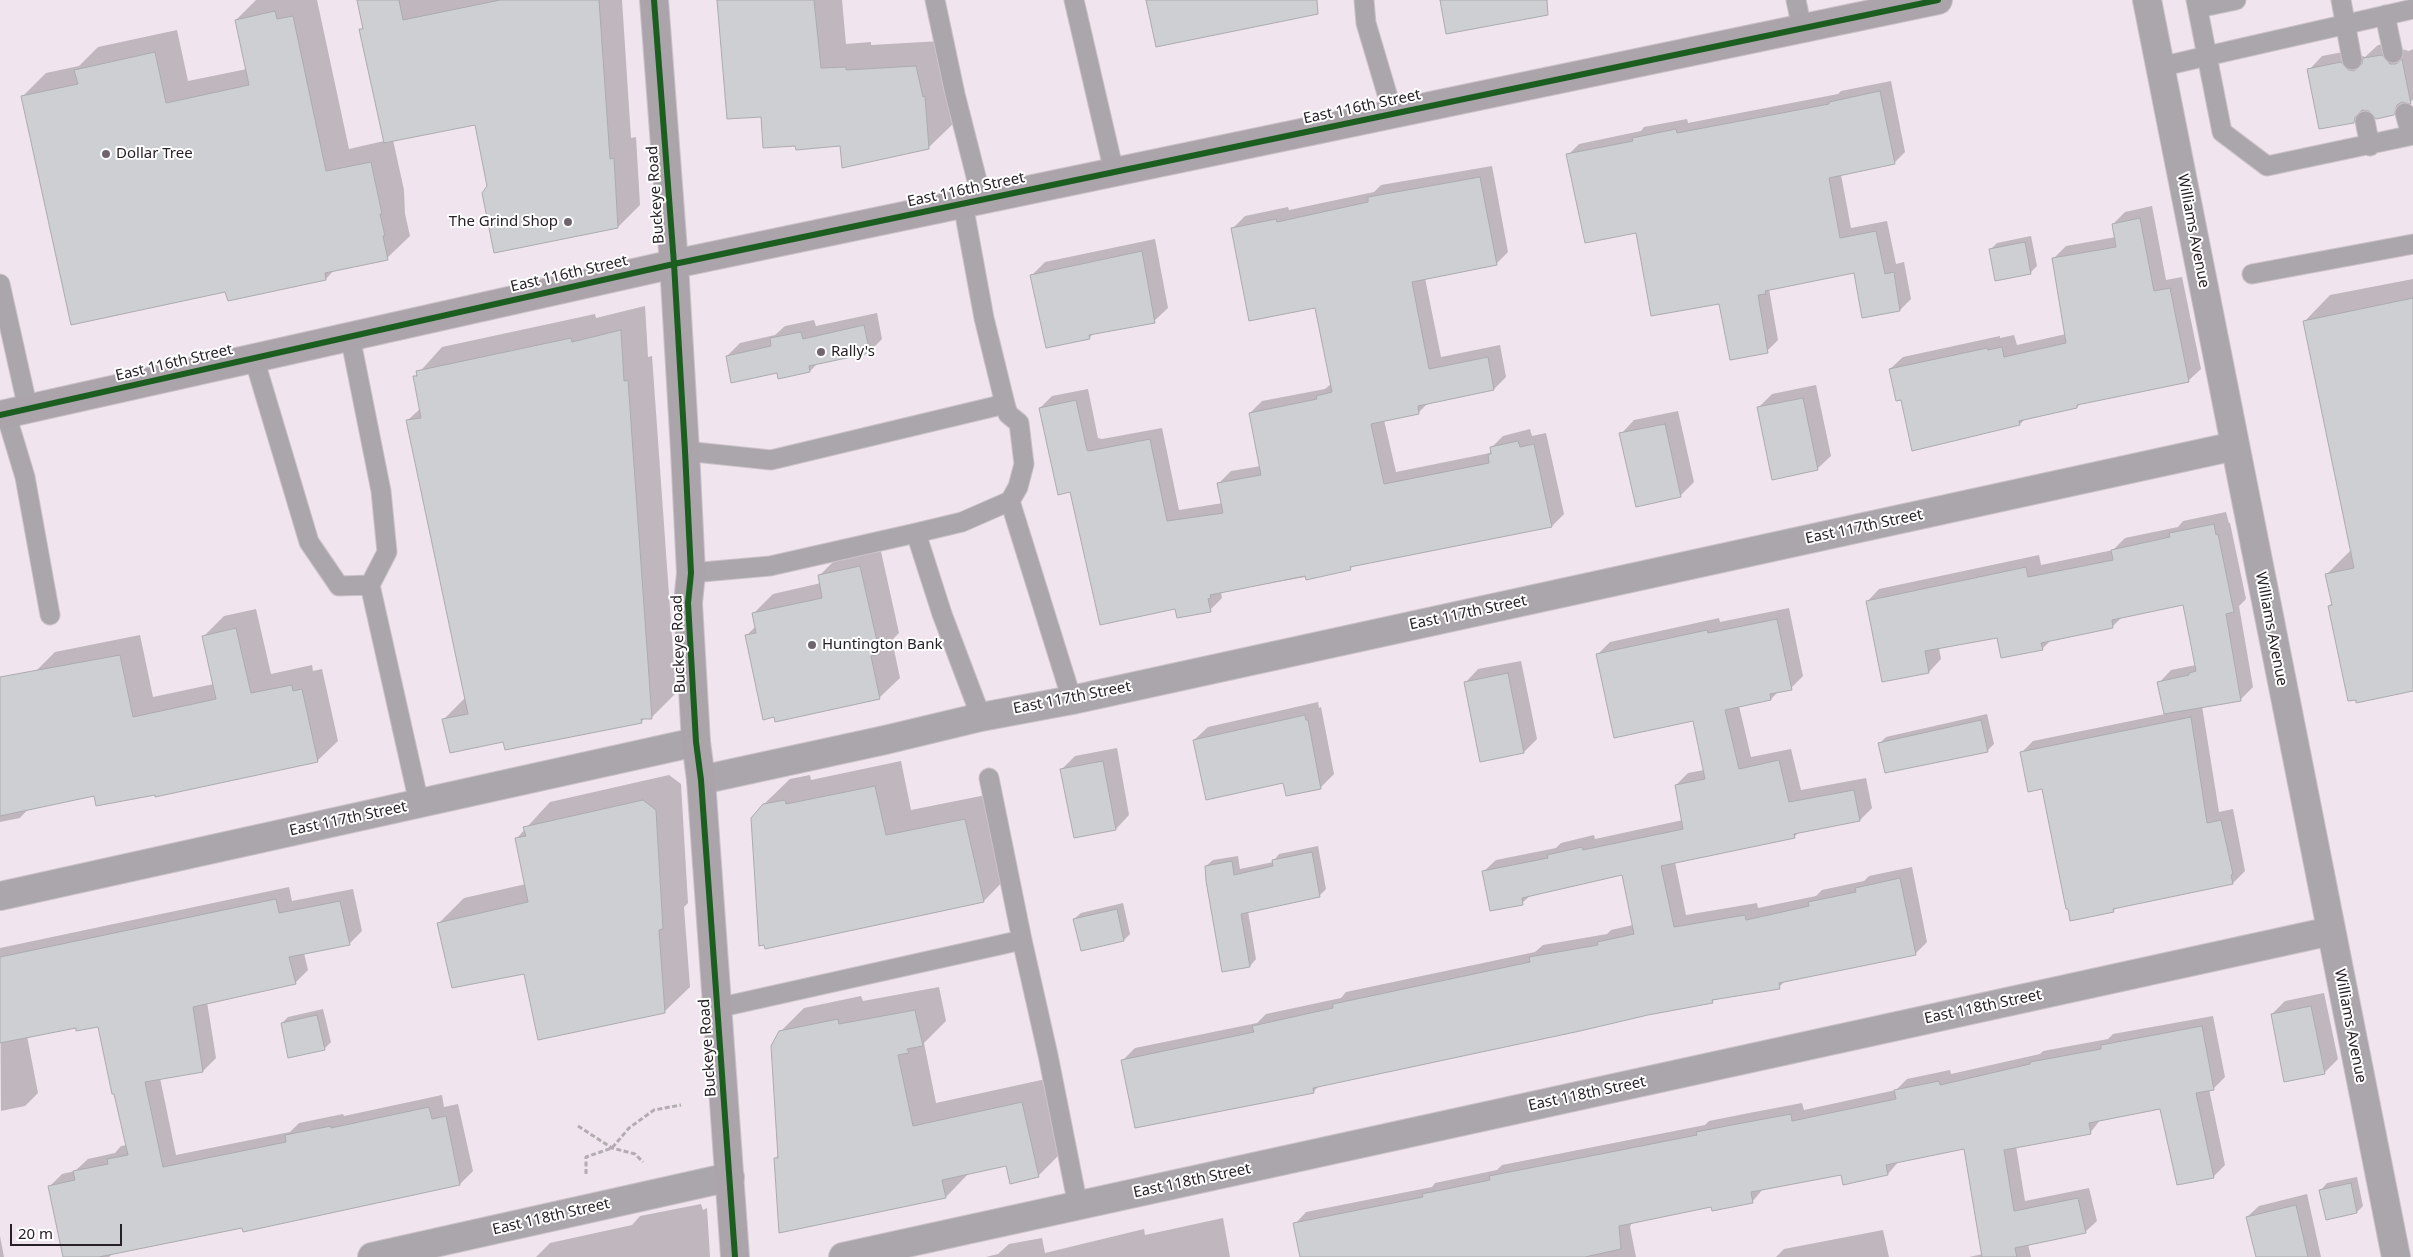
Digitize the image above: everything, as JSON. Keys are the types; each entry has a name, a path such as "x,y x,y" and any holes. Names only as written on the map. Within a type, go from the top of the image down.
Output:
{"main road":[{"name":"Buckeye Road","path":"654,0 674,264 685,451 690,573 688,603 696,742 701,780 730,1177 734,1257"},
{"name":"East 116th Street","path":"12,412 674,264 1938,0"}],"street":[{"name":"Williams Avenue","path":"2147,0 2396,1257"},
{"name":"East 117th Street","path":"701,780 885,740 981,716 1072,700 2235,446"},
{"name":"East 117th Street","path":"0,896 696,742"},
{"name":"East 118th Street","path":"843,1257 2331,931"},
{"name":"East 118th Street","path":"372,1257 730,1177"}],"lane":[{"path":"690,573 770,566 962,522 1010,501 1018,487 1024,464 1019,423 1008,414 984,318 973,202 955,94 935,0"},
{"path":"1074,0 1114,172"},
{"path":"1364,0 1366,23 1393,114"},
{"path":"1796,0 1802,29"},
{"path":"2236,0 2197,4 2222,132 2267,166 2370,146 2412,135 2405,113"},
{"path":"2342,0 2352,60"},
{"path":"2160,68 2413,9"},
{"path":"2385,15 2393,53"},
{"path":"2365,121 2370,146"},
{"path":"2252,274 2413,244"},
{"path":"0,284 12,412 50,615"},
{"path":"350,336 381,491 387,552 370,585 420,803"},
{"path":"254,358 309,542 339,586 370,585"},
{"path":"685,451 771,460 1005,404"},
{"path":"1010,501 1072,700"},
{"path":"916,533 942,614 981,716"},
{"path":"989,778 1078,1206"},
{"path":"717,1008 1022,940"}],"path":[{"path":"586,1178 586,1157 612,1148 629,1128 654,1110 681,1105"},
{"path":"578,1126 612,1148 635,1154 646,1166"}],"building":[{"path":"357,0 399,0 403,20 500,0 599,0 610,159 614,158 618,228 494,253 482,193 487,186 475,125 384,143 359,29 363,29"},
{"path":"717,0 814,0 821,68 846,67 846,70 916,66 923,97 925,96 929,149 842,168 840,146 796,150 795,146 763,148 761,117 727,119"},
{"path":"1146,0 1317,0 1318,14 1156,47"},
{"path":"1440,0 1547,0 1548,15 1446,34"},
{"path":"275,11 277,19 293,16 326,171 371,162 382,214 380,214 388,260 325,273 326,280 228,301 225,292 71,325 21,96 78,84 74,70 155,52 166,103 249,85 235,20"},
{"path":"2382,55 2390,64 2396,64 2402,59 2411,104 2402,102 2397,105 2394,115 2376,119 2369,111 2362,110 2355,117 2354,123 2319,129 2307,69 2341,62 2348,70 2354,71 2362,64 2363,58"},
{"path":"1880,91 1895,164 1829,178 1840,238 1876,231 1885,274 1894,272 1900,311 1862,318 1854,273 1765,291 1766,294 1758,295 1768,353 1730,360 1719,304 1651,316 1636,233 1585,243 1566,154 1633,141 1632,138 1676,129 1677,133 1829,104 1829,102"},
{"path":"1480,177 1497,265 1412,282 1429,369 1488,357 1494,390 1418,406 1419,414 1371,424 1384,484 1489,463 1488,454 1491,454 1490,447 1518,441 1520,447 1534,444 1552,527 1350,567 1351,570 1306,580 1305,576 1210,595 1211,598 1208,599 1211,612 1177,618 1175,609 1100,625 1070,492 1058,495 1039,408 1076,400 1087,450 1089,451 1150,439 1167,521 1223,513 1217,483 1261,475 1249,413 1317,399 1316,396 1332,392 1315,308 1249,321 1231,228 1276,219 1277,222 1368,202 1368,197"},
{"path":"2140,218 2154,291 2170,288 2189,382 2077,405 2077,408 2019,421 2020,425 1912,451 1901,400 1896,401 1889,369 1987,348 1988,350 2002,347 2004,357 2066,343 2052,258 2116,247 2112,224"},
{"path":"2025,242 2031,274 1995,281 1989,249"},
{"path":"1142,251 1155,323 1089,335 1090,339 1046,348 1030,275"},
{"path":"2413,298 2413,691 2356,703 2356,700 2348,701 2328,606 2332,605 2325,574 2354,568 2303,321"},
{"name":"Rally's","path":"864,325 870,353 809,366 810,372 778,379 777,373 731,383 726,356 771,346 770,338 801,332 803,339"},
{"path":"621,330 624,381 628,380 652,719 641,719 642,723 505,750 503,742 450,753 442,719 468,714 406,420 421,418 413,376 417,376 416,371 571,338 572,342"},
{"path":"1803,398 1818,470 1772,480 1757,407"},
{"path":"1665,424 1681,497 1636,507 1619,433"},
{"path":"2214,524 2216,535 2218,534 2234,612 2226,614 2241,701 2164,714 2157,682 2189,675 2189,673 2196,671 2183,605 2112,620 2113,628 2041,643 2043,650 2001,658 1997,638 1925,651 1929,673 1882,682 1866,601 2026,567 2028,577 2113,560 2111,550 2170,537 2169,533"},
{"name":"Huntington Bank","path":"860,566 880,654 871,656 880,699 775,722 774,717 763,720 745,635 756,633 752,613 822,598 818,575"},
{"path":"1777,619 1792,690 1770,694 1771,700 1725,710 1739,769 1779,760 1789,802 1854,790 1860,821 1794,834 1795,838 1661,866 1674,927 1745,915 1746,920 1809,906 1808,902 1856,892 1855,888 1900,878 1916,955 1779,983 1780,989 1712,1000 1713,1003 1648,1015 1313,1088 1314,1093 1135,1128 1121,1060 1254,1032 1252,1026 1333,1008 1333,1004 1530,962 1529,957 1598,945 1597,942 1634,934 1622,875 1522,898 1523,905 1490,911 1482,871 1548,858 1547,855 1582,847 1583,850 1683,829 1675,785 1705,779 1693,721 1614,738 1596,654 1707,630 1708,633"},
{"path":"236,628 251,693 292,685 293,691 302,689 318,762 155,797 155,795 96,806 94,796 0,816 0,677 120,655 133,717 216,699 202,636"},
{"path":"1508,673 1524,753 1480,762 1464,682"},
{"path":"1305,715 1306,720 1308,720 1321,789 1286,796 1283,783 1206,800 1193,740"},
{"path":"2191,717 2207,823 2221,820 2233,874 2231,875 2233,884 2113,909 2114,912 2070,921 2042,789 2028,792 2020,752"},
{"path":"1981,720 1988,752 1885,773 1878,743"},
{"path":"1103,761 1116,830 1074,838 1060,769"},
{"path":"875,786 886,835 965,819 984,902 765,949 764,945 759,946 751,818 763,804 785,800 786,804"},
{"path":"643,800 656,810 663,929 659,930 665,1013 538,1040 524,974 452,988 437,923 528,902 515,838 526,836 523,827"},
{"path":"1312,852 1320,897 1241,914 1250,967 1222,972 1205,866 1232,861 1234,875 1273,866 1272,860"},
{"path":"276,899 279,913 340,901 350,945 289,957 296,984 193,1007 203,1072 145,1082 163,1167 286,1142 285,1135 331,1126 331,1128 429,1107 432,1119 446,1116 460,1185 243,1232 242,1228 99,1257 63,1257 48,1186 75,1180 73,1171 108,1164 107,1159 128,1155 114,1094 112,1094 98,1027 76,1031 76,1028 0,1043 0,957"},
{"path":"1117,909 1124,941 1081,951 1073,919"},
{"path":"2311,1006 2325,1074 2284,1082 2271,1014"},
{"path":"915,1010 923,1046 907,1049 909,1053 898,1055 913,1126 1022,1102 1039,1177 1010,1184 1006,1166 942,1180 946,1198 779,1233 774,1158 778,1158 771,1046 779,1031 838,1019 839,1024"},
{"path":"317,1015 325,1050 288,1058 281,1023"},
{"path":"2202,1026 2214,1090 2196,1093 2214,1178 2177,1185 2160,1109 2089,1123 2091,1134 2004,1150 2014,1211 2078,1198 2086,1233 2015,1248 2017,1257 1982,1257 1964,1149 1886,1165 1888,1175 1843,1185 1841,1175 1751,1192 1753,1203 1712,1211 1711,1207 1619,1226 1621,1249 1585,1257 1300,1257 1293,1223 1423,1197 1422,1194 1490,1180 1489,1176 1697,1135 1696,1132 1791,1114 1792,1121 1896,1099 1894,1090 1939,1081 1940,1085 2030,1064 2030,1062 2101,1049 2101,1045"},
{"path":"2351,1183 2357,1213 2326,1220 2319,1190"},
{"path":"2296,1205 2308,1257 2256,1257 2246,1217"}],"cycle path":[{"path":"654,0 674,264 685,451 691,573 688,603 696,742 701,780 735,1257"},
{"path":"0,415 674,264 1938,0"}],"place":[{"name":"Dollar Tree","path":"106,154"},
{"name":"The Grind Shop","path":"568,222"},
{"name":"Rally's","path":"821,352"},
{"name":"Huntington Bank","path":"812,645"}]}
